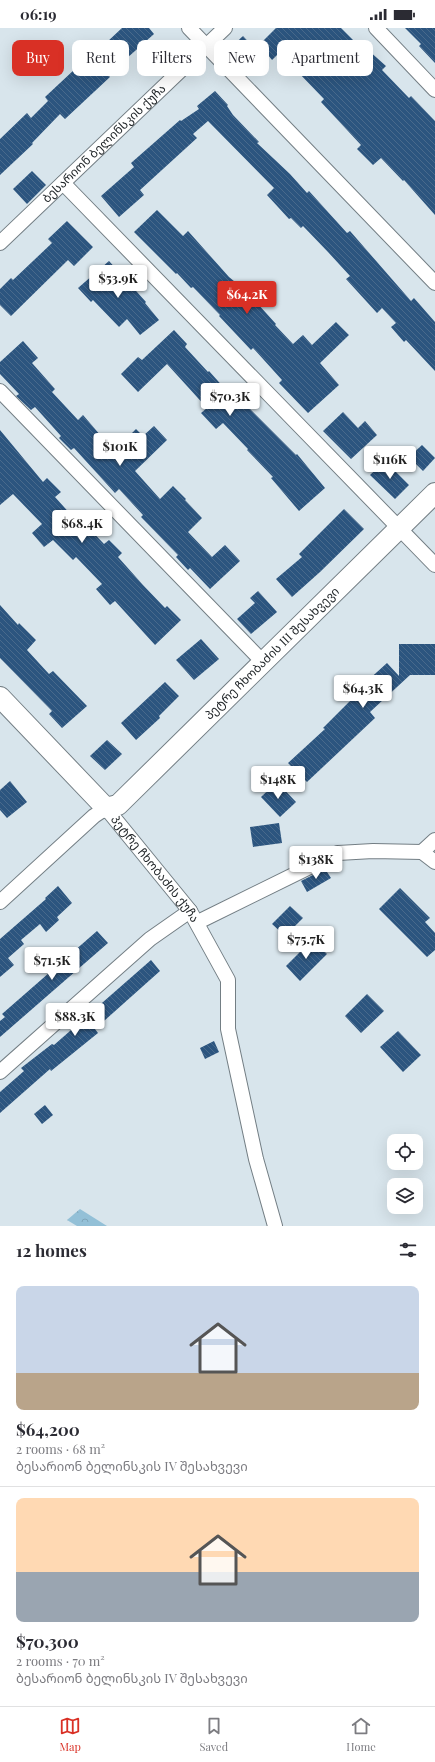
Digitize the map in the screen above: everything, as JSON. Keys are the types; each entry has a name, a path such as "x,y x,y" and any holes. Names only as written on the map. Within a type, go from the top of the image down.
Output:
{"street":[{"path":"189,28 435,282"},
{"name":"ბესარიონ ბელინსკის ქუჩა","path":"0,243 225,28"},
{"path":"376,28 435,90"},
{"path":"63,183 401,528 435,565"},
{"path":"0,391 262,661"},
{"name":"პეტრე ჩხობაძის III შესახვევი","path":"106,808 118,805 262,661 401,528 435,493"},
{"name":"პეტრე ჩხობაძის ქუჩა","path":"0,697 106,808 194,917 338,853 373,851 422,852"},
{"path":"0,902 94,816 106,808"},
{"path":"435,840 422,852 435,862"},
{"path":"0,1072 150,939 194,917 228,980 228,1029 256,1159 275,1226"}],"green space":[{"path":"80,1209 107,1226 77,1226 67,1220"}],"building":[{"path":"122,28 149,28 154,34 147,40 137,40 137,49 129,56 129,40 109,40"},
{"path":"276,28 341,28 353,40 277,40 277,55 272,60 269,56 269,40 264,40"},
{"path":"405,28 435,28 435,63 419,46 421,44"},
{"path":"243,36 247,40 239,40"},
{"path":"373,54 386,66 382,70 409,98 411,96 435,121 435,215 404,180 403,181 381,158 373,165 357,149 361,145 321,102 324,99 302,76 373,76"},
{"path":"72,72 72,76 110,77 65,119 60,114 32,143 33,144 0,175 0,139 27,113 31,118 48,101 45,97"},
{"path":"215,91 228,105 227,106 233,115 259,142 257,143 290,174 307,193 309,191 347,233 350,231 411,301 414,298 435,322 435,371 406,340 404,342 391,327 396,323 382,308 377,313 346,279 350,276 328,252 303,226 301,228 291,218 289,219 267,195 274,188 208,121 193,134 197,138 140,190 144,195 119,217 101,196 134,167 131,163 180,120 181,121 199,109 197,106"},
{"path":"32,171 46,185 27,204 13,189"},
{"path":"157,210 183,236 188,231 229,277 246,291 293,344 303,335 312,345 336,322 349,335 320,363 339,385 308,413 279,383 282,380 253,348 251,350 193,287 191,288 134,232"},
{"path":"67,221 93,247 74,266 68,260 11,316 0,305 0,289 11,278 13,280 52,243 48,239"},
{"path":"109,261 146,302 145,303 159,320 140,335 127,319 119,327 93,300 91,302 78,288"},
{"path":"174,330 187,344 185,347 208,372 209,371 226,390 229,388 296,455 297,454 325,488 299,511 271,478 273,477 223,423 216,429 201,413 207,408 167,364 138,392 121,374 138,357 142,360"},
{"path":"23,341 38,358 32,363 55,389 52,392 78,420 83,415 114,451 136,429 143,436 154,426 167,440 135,471 160,499 173,486 186,499 185,500 202,518 188,532 212,557 225,545 240,561 210,589 190,568 188,570 176,557 178,555 141,517 143,515 119,489 115,493 74,448 71,450 59,438 61,436 35,407 31,410 16,396 19,394 0,374 0,362"},
{"path":"343,412 358,428 365,421 377,435 351,459 323,431"},
{"path":"0,430 43,482 47,478 61,492 55,497 82,527 85,524 104,544 109,540 122,553 118,557 143,585 165,608 167,606 181,620 155,645 115,601 110,605 96,589 102,584 76,557 73,560 53,540 44,547 32,533 42,524 13,494 0,505"},
{"path":"422,445 435,458 423,471 409,457"},
{"path":"385,461 409,485 395,499 370,475"},
{"path":"344,509 364,529 292,597 276,579 302,557 299,554"},
{"path":"258,591 277,612 251,634 237,619 255,603 250,598"},
{"path":"0,605 18,625 19,623 36,640 27,650 49,674 53,671 87,706 62,728 49,714 52,711 0,658"},
{"path":"201,639 219,659 194,680 176,660"},
{"path":"399,644 435,644 435,675 410,675 370,712 375,718 307,782 288,763 325,729 323,728 358,693 356,691 387,663 399,676"},
{"path":"165,682 179,696 159,716 160,718 136,740 121,723"},
{"path":"107,740 122,754 105,770 90,756"},
{"path":"10,781 27,802 7,818 0,810 0,790"},
{"path":"277,782 296,802 280,817 261,797"},
{"path":"279,823 282,843 253,847 250,827"},
{"path":"325,869 331,878 307,892 301,881"},
{"path":"58,886 72,903 57,917 59,920 46,932 40,924 21,940 24,944 8,958 14,965 0,977 0,939 46,899 45,898"},
{"path":"400,888 430,918 425,922 435,933 435,950 427,957 379,909"},
{"path":"290,906 303,918 285,936 272,924"},
{"path":"97,931 108,943 0,1037 0,1021 5,1017 2,1014"},
{"path":"312,940 327,954 300,981 286,966"},
{"path":"151,960 160,971 95,1029 98,1033 51,1071 50,1069 0,1113 0,1092 24,1071 21,1068 52,1044 54,1045"},
{"path":"367,994 384,1011 361,1033 345,1016"},
{"path":"398,1031 421,1055 403,1072 380,1047"},
{"path":"214,1041 219,1052 205,1059 200,1048"},
{"path":"45,1105 53,1115 42,1124 34,1114"}]}
